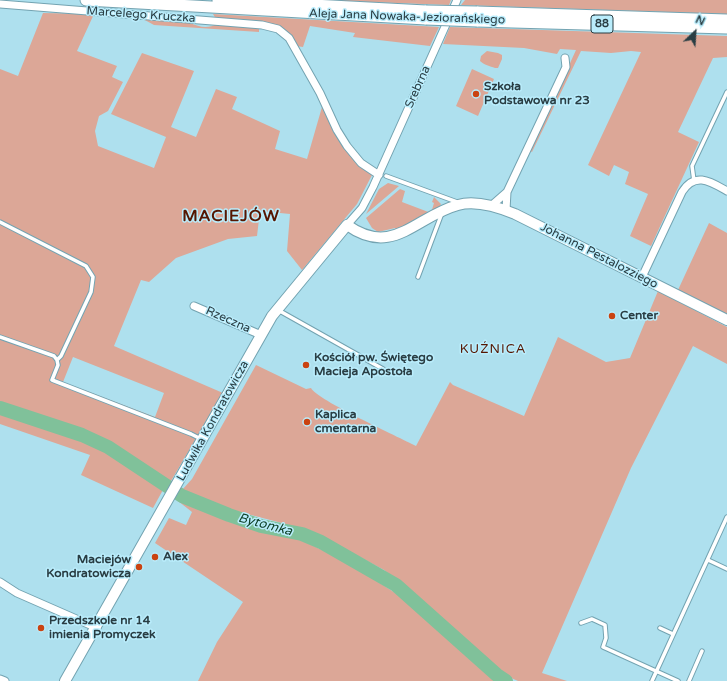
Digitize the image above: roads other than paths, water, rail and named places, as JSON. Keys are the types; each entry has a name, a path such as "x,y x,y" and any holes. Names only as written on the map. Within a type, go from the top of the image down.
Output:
{"main road":[{"name":"Aleja Jana Nowaka-Jeziorańskiego","path":"86,0 426,15 727,20"},
{"name":"Aleja Jana Nowaka-Jeziorańskiego","path":"218,0 426,15"},
{"name":"Aleja Jana Nowaka-Jeziorańskiego","path":"477,16 727,28"}],"street":[{"name":"Srebrna","path":"382,175 457,0"},
{"name":"Marcelego Kruczka","path":"0,4 262,25 278,29 285,34 309,72 346,146 361,163 382,175"},
{"path":"506,210 507,192 566,67 565,58"},
{"name":"Ludwika Kondratowicza","path":"65,681 97,628 261,335 277,310 364,204 382,175"},
{"path":"642,277 682,192 688,183 706,180 727,191"},
{"path":"491,206 507,192"},
{"name":"Johanna Pestalozziego","path":"347,225 360,233 376,238 403,231 454,206 466,204 491,206 506,210 727,320"},
{"name":"Rzeczna","path":"194,306 261,335"},
{"path":"0,582 17,593 97,628"},
{"path":"0,679 6,681"}],"lane":[{"path":"694,181 692,166 727,92"},
{"name":"Johanna Pestalozziego","path":"382,175 466,204"},
{"path":"418,277 442,212"},
{"path":"0,222 81,263 92,273 93,282 91,292 61,356 57,360"},
{"path":"277,310 383,369"},
{"path":"0,337 54,356 58,365 52,380 191,434 202,440"},
{"path":"652,681 655,671 727,517"},
{"path":"708,560 727,569"},
{"path":"581,623 592,619 600,621 606,625 606,638 603,647 678,681"},
{"path":"660,628 673,634"},
{"path":"689,681 702,651"}],"waterway":[{"name":"Bytomka","path":"0,408 82,435 108,447 182,496 261,526 302,534 321,542 396,585 497,675 506,681"}],"place":[{"name":"Szkoła Podstawowa nr 23","path":"476,94"},
{"name":"Center","path":"612,316"},
{"name":"Kościół pw. Świętego Macieja Apostoła","path":"306,365"},
{"name":"Kaplica cmentarna","path":"307,422"},
{"name":"Alex","path":"155,557"},
{"name":"Maciejów Kondratowicza","path":"139,567"},
{"name":"Przedszkole nr 14 imienia Promyczek","path":"41,628"}],"district":[{"name":"MACIEJÓW","path":"231,217"},
{"name":"KUŹNICA","path":"493,350"}]}
